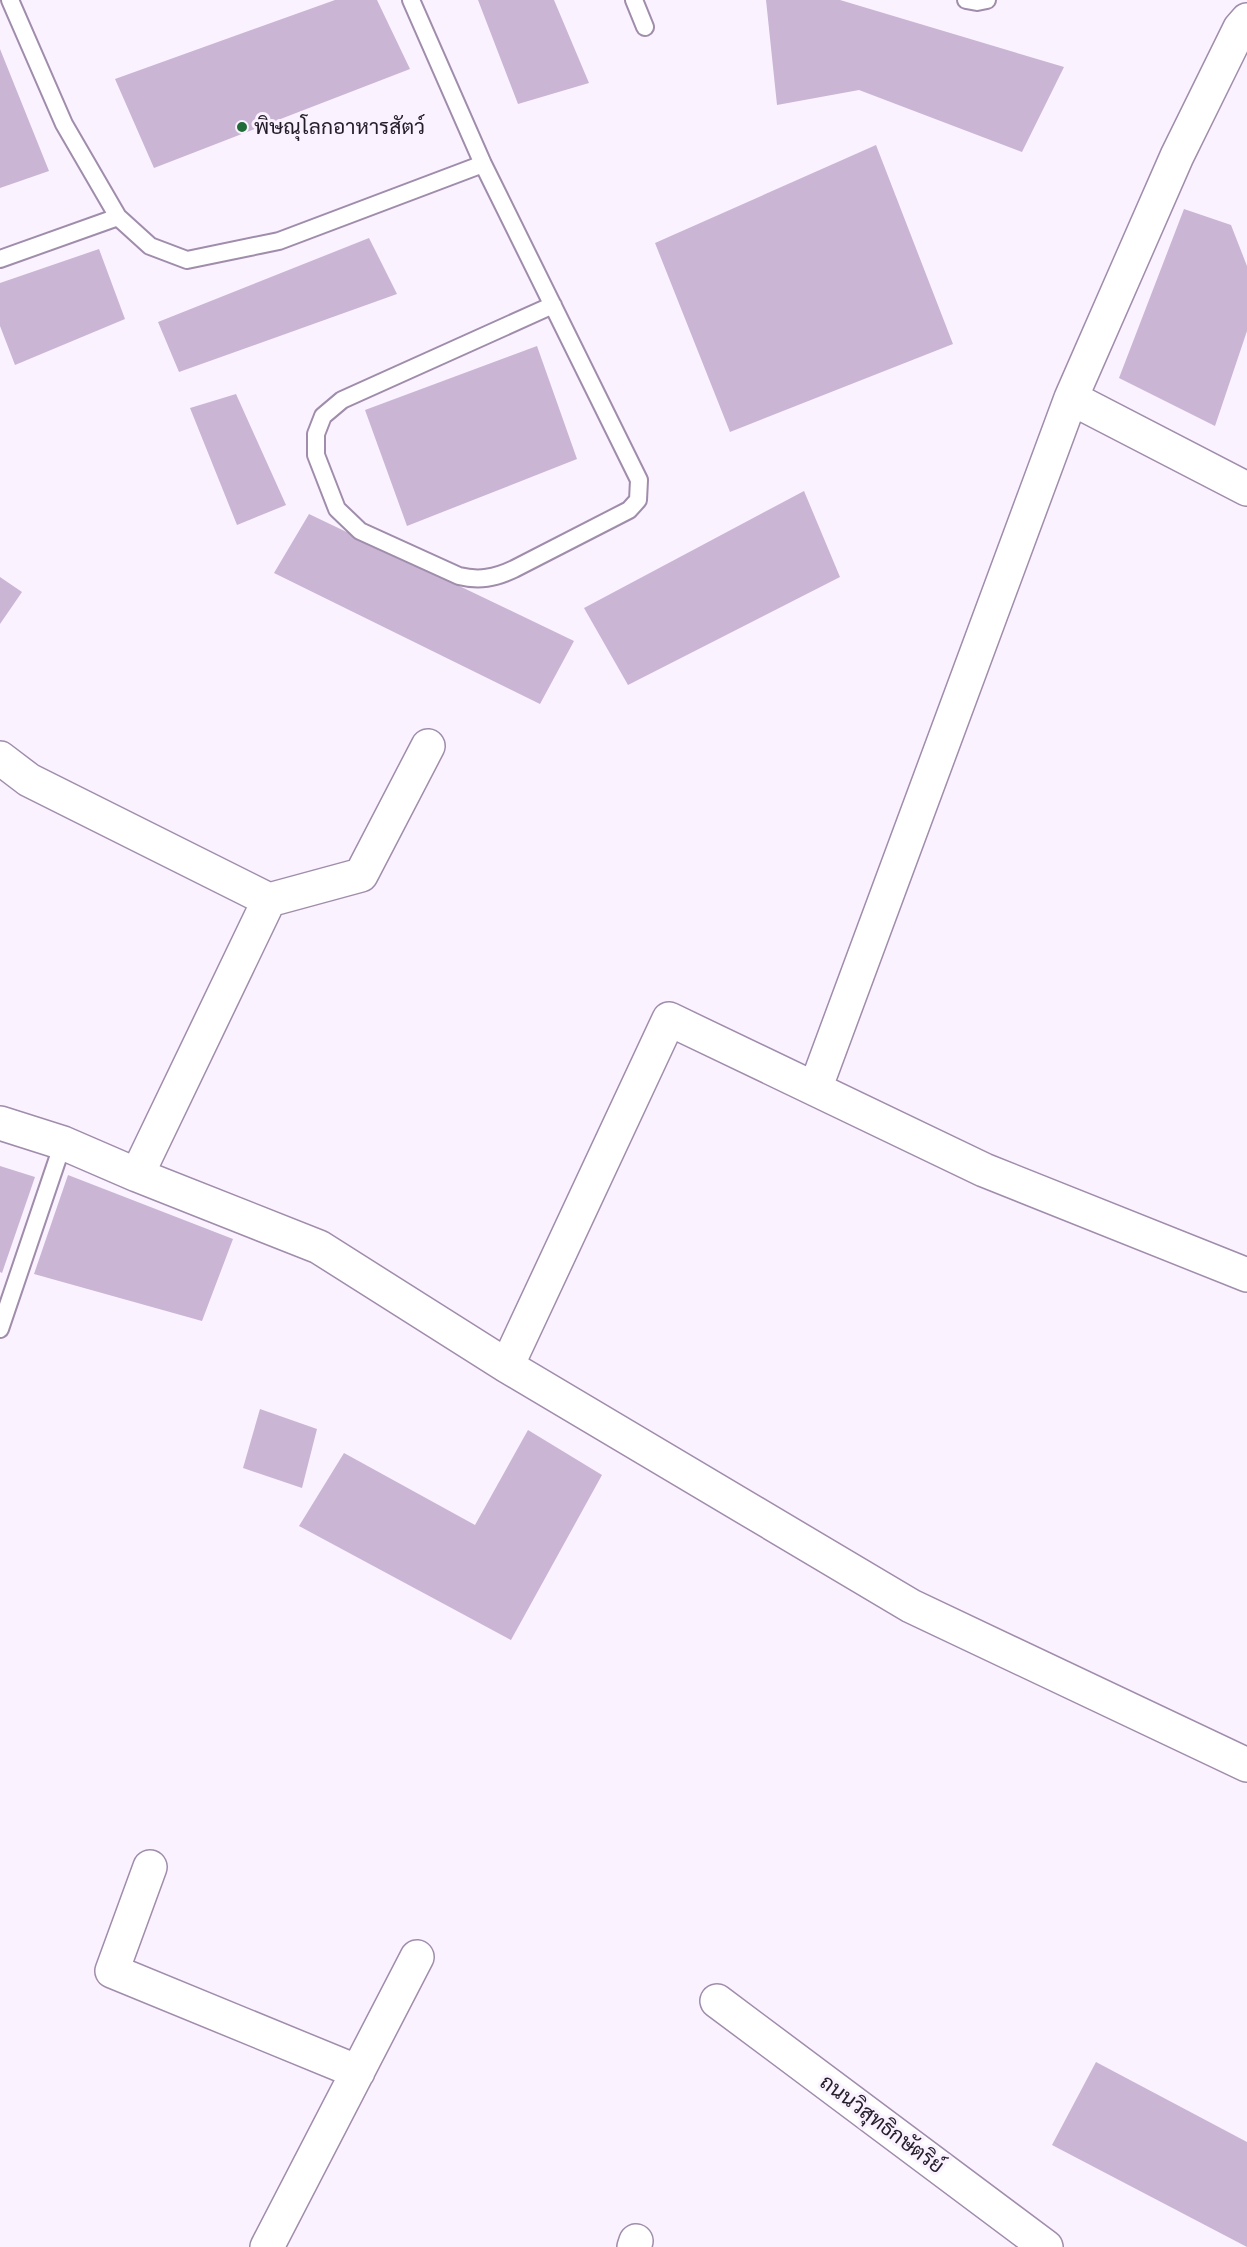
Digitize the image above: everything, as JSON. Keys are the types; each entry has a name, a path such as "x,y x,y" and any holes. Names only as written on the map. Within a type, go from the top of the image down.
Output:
{"street":[{"path":"815,1089 1071,398 1177,156 1240,28 1247,20"},
{"path":"1071,398 1247,489"},
{"path":"0,758 29,780 269,900 361,875 428,746"},
{"path":"137,1175 269,900"},
{"path":"507,1366 669,1019 984,1170 1247,1275"},
{"path":"0,1123 63,1143 319,1247 507,1366 911,1605 1247,1765"},
{"path":"150,1867 112,1971 358,2072"},
{"path":"267,2247 417,1956"},
{"name":"ถนนวิสุทธิกษัตริย์","path":"717,2001 1046,2247"}],"lane":[{"path":"10,0 64,124 118,216 150,246 187,260 279,241 483,164"},
{"path":"411,0 483,164 553,305 639,480 638,500 628,510 500,576 476,580 459,576 360,531 349,522 337,509 316,455 316,434 323,416 342,400 553,305"},
{"path":"634,0 645,27"},
{"path":"966,0 976,2 987,0"},
{"path":"0,259 118,216"},
{"path":"0,1329 63,1143"}],"building":[{"path":"335,0 377,0 410,69 154,168 115,79"},
{"path":"478,0 554,0 589,83 518,104"},
{"path":"766,0 840,0 1064,67 1022,152 859,90 777,105"},
{"path":"0,49 49,171 0,188"},
{"path":"876,145 953,344 730,432 655,243"},
{"path":"1184,209 1231,225 1247,266 1247,331 1215,426 1119,378"},
{"path":"369,238 397,294 179,372 158,322"},
{"path":"99,249 125,319 15,365 0,326 0,283"},
{"path":"537,346 577,459 407,526 365,410"},
{"path":"236,394 286,505 237,525 190,408"},
{"path":"804,491 840,577 628,685 584,608"},
{"path":"309,514 574,641 540,704 274,573"},
{"path":"0,577 22,592 0,624"},
{"path":"0,1166 35,1177 2,1273 0,1272"},
{"path":"68,1175 233,1239 202,1321 34,1274"},
{"path":"260,1409 317,1429 302,1488 243,1468"},
{"path":"528,1430 602,1475 511,1640 299,1526 344,1453 475,1525"},
{"path":"1096,2062 1247,2142 1247,2247 1052,2145"}],"place":[{"name":"พิษณุโลกอาหารสัตว์","path":"242,127"}]}
